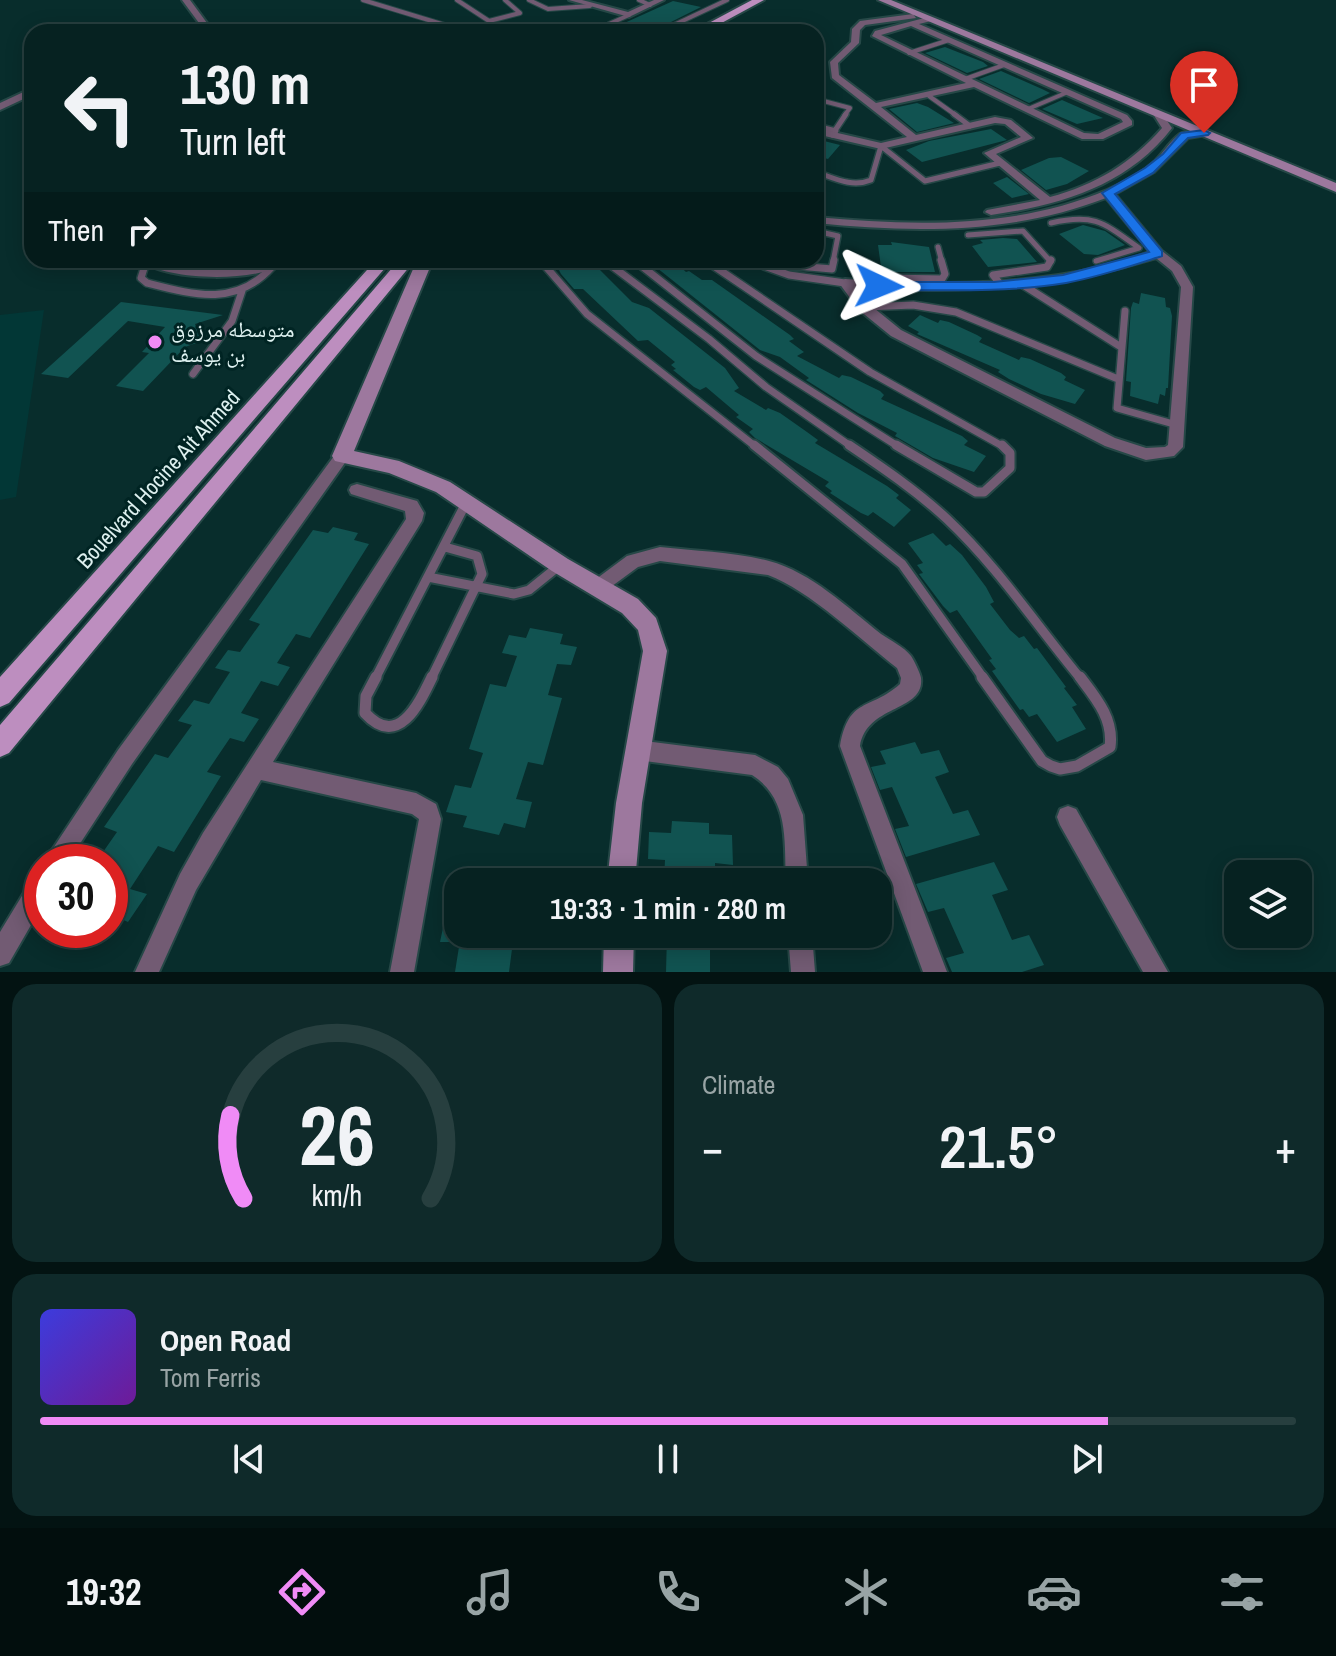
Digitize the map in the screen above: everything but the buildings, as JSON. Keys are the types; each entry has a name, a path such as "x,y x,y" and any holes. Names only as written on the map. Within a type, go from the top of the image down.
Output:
{"main road":[{"path":"712,24 759,0"},
{"path":"730,24 777,0"},
{"name":"Bouelvard Hocine Ait Ahmed","path":"0,695 377,268"},
{"path":"0,744 400,268"}],"street":[{"path":"186,0 202,24"},
{"path":"573,0 629,15 660,0"},
{"path":"883,0 920,19 1336,188"},
{"path":"897,0 1336,179"},
{"path":"914,138 835,76 834,62 855,43 856,29 863,23 920,19 949,40 1124,117 1129,123 1092,138 876,36 920,19"},
{"path":"874,106 929,96 970,82"},
{"path":"0,107 24,95"},
{"path":"824,210 878,214 975,214 1048,201 1092,186 1139,160 1167,128 1158,114"},
{"path":"824,131 881,146 1002,121 1026,134 1025,141 989,153 1048,201"},
{"path":"824,220 971,224 1052,213 1108,193 1149,171 1185,135 1204,133"},
{"path":"845,283 864,307 920,347 1130,450 1146,454 1169,452 1175,447 1187,287 1177,269 1149,249 1108,193"},
{"path":"845,283 879,286 1020,283 1096,273 1149,249"},
{"path":"188,268 246,272 258,268"},
{"path":"67,844 125,757 342,456 422,268"},
{"path":"342,456 419,475 640,615 653,637 654,664 637,750 623,868"},
{"path":"147,972 188,882 414,521 416,513 411,506 357,490"},
{"path":"598,587 633,561 660,554 768,568 785,574 821,598 904,662 911,676 909,691 863,713 852,727 850,746 935,972"},
{"path":"637,750 755,765 772,773 791,805 796,868"},
{"path":"257,769 416,804 428,812 430,819 402,972"},
{"path":"1068,817 1156,972"},
{"path":"0,954 24,914"},
{"path":"618,972 619,948"},
{"path":"801,948 803,972"}],"lane":[{"path":"363,0 442,24"},
{"path":"457,0 489,21 520,13 505,0"},
{"path":"529,0 548,9 590,6"},
{"path":"639,0 650,5"},
{"path":"676,24 727,0"},
{"path":"609,24 629,15"},
{"path":"909,53 949,40"},
{"path":"970,82 1004,65"},
{"path":"1028,109 1068,92"},
{"path":"929,96 970,126"},
{"path":"824,101 850,108 834,133"},
{"path":"824,175 854,184 871,180 881,146 925,181 1000,163"},
{"path":"1051,223 1082,215 1094,216 1149,249"},
{"path":"968,235 1023,231 1052,261 1047,267 993,275 1001,285"},
{"path":"822,268 832,269 838,236 824,233"},
{"path":"879,286 885,278 942,279 945,274 938,247"},
{"path":"1096,261 1149,249"},
{"path":"145,268 141,278 147,283 214,293 242,291 260,281 270,268"},
{"path":"547,268 587,314 881,544 902,564 1042,761 1053,770 1068,770 1110,747 1113,738 1106,715 1076,674 998,576 931,505 890,472 766,387 702,333 612,268"},
{"path":"642,268 799,387 976,492 984,492 1010,468 1010,453 1001,443 870,372 716,268"},
{"path":"774,268 789,275 845,283"},
{"path":"1020,283 1121,347"},
{"path":"193,374 232,321 242,291"},
{"path":"864,307 913,305 956,312 1118,379"},
{"path":"1125,311 1117,408 1177,425"},
{"path":"445,547 477,556 482,568 476,588 416,710 392,726 375,724 365,713 366,696 466,502"},
{"path":"428,577 506,593 522,592 560,565"}],"shaded area":[{"path":"44,310 16,497 0,500 0,315"}],"place":[{"name":"متوسطه مرزوق بن يوسف","path":"155,342"}],"route":[{"path":"879,286 994,286 1063,279 1096,273 1158,254 1108,193 1149,171 1185,135 1204,133"}]}
